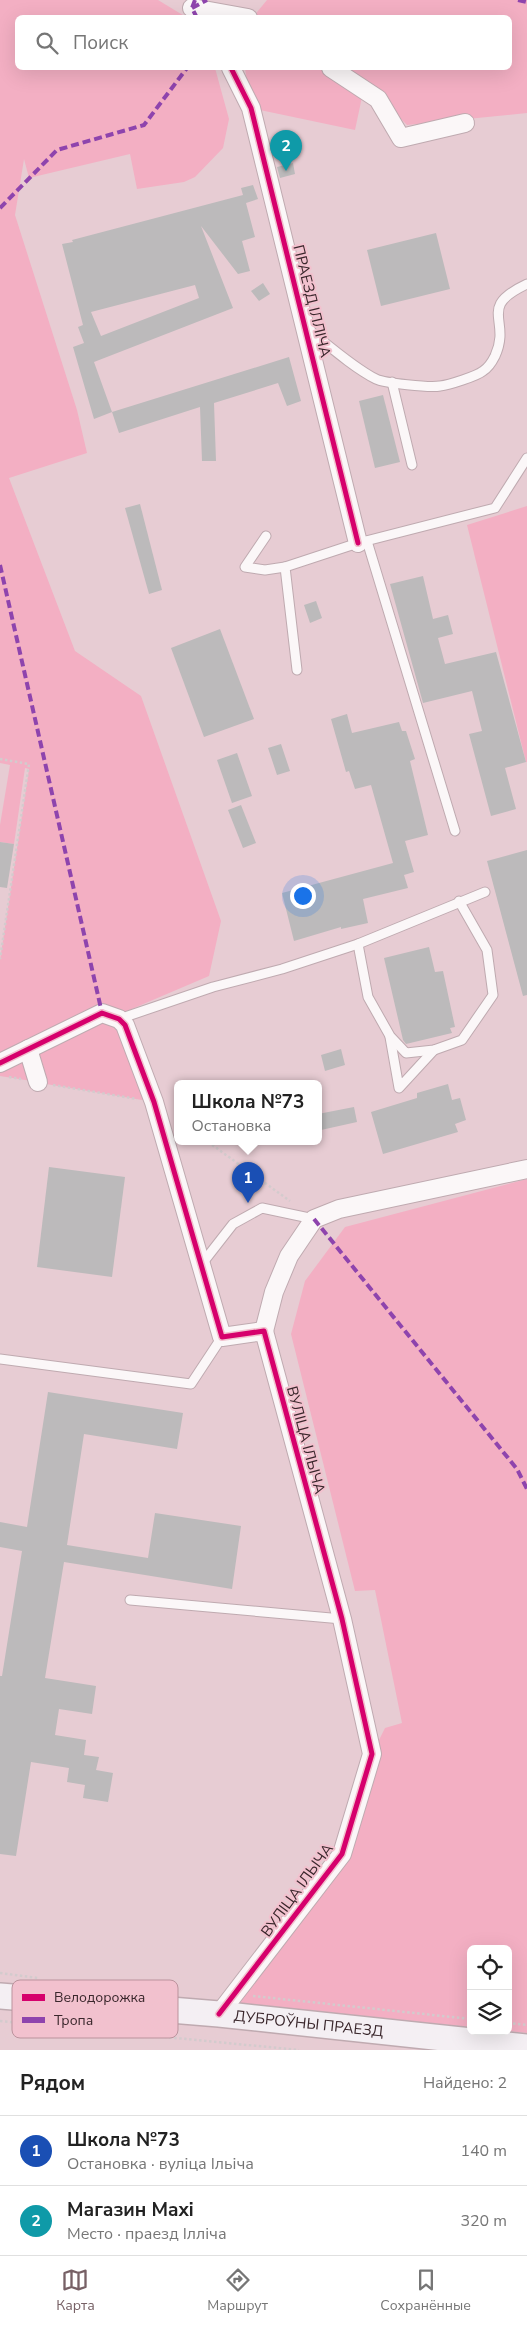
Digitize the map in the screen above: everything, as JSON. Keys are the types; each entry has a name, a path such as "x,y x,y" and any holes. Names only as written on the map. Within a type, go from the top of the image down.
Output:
{"street":[{"path":"191,8 231,15"},
{"name":"ПРАЕЗД ІЛЛІЧА","path":"232,70 251,108 306,328 363,542"},
{"path":"334,70 378,99 401,138 465,123"},
{"path":"0,1063 102,1013 119,1019 125,1025 154,1102 222,1337 264,1331 274,1292 289,1256 314,1219 339,1209 527,1169"},
{"path":"28,1049 38,1082"},
{"name":"ВУЛІЦА ІЛЬІЧА","path":"219,2014 342,1854 372,1754 342,1619 264,1331"},
{"name":"ДУБРОЎНЫ ПРАЕЗД","path":"178,2011 527,2047"}],"lane":[{"path":"306,328 377,380 440,386 483,371 494,358 498,348 500,330 498,312 500,301 511,291 527,284"},
{"path":"392,382 412,464"},
{"path":"266,536 245,566 264,570 285,567 363,542 495,508 527,458"},
{"path":"363,542 455,831"},
{"path":"285,567 298,670"},
{"path":"119,1019 213,987 282,969 358,944 485,892"},
{"path":"358,944 368,997 390,1036 406,1053 434,1050 462,1040 493,995 487,950 460,901"},
{"path":"390,1036 399,1088 434,1050"},
{"path":"201,1265 233,1224 262,1208 314,1219"},
{"path":"0,1359 191,1384 222,1337"},
{"path":"130,1600 342,1619"}],"path":[{"path":"0,759 29,764 0,959"},
{"path":"0,1076 154,1102"},
{"path":"212,1145 314,1219"},
{"path":"0,1973 44,1978"},
{"path":"512,2023 527,2025"},
{"path":"176,2038 300,2050"}],"shaded area":[{"path":"0,0 158,0 183,15 15,15 15,70 216,70 229,119 223,148 195,177 184,182 137,189 130,154 29,178 24,159 15,215 77,410 87,453 9,478 75,651 141,696 221,921 209,976 120,1014 0,1056 0,960 29,769 25,768 14,844 0,842 0,825 10,765 0,763"},
{"path":"267,0 527,0 527,113 407,125 365,83 355,130 251,108 245,70 512,70 512,15 255,15"},
{"path":"527,506 527,762 526,762 467,525"},
{"path":"102,1013 119,1019 154,1102 46,1084 35,1046"},
{"path":"24,1056 38,1082 0,1076 0,1063"},
{"path":"527,1179 527,2033 512,2031 512,1945 467,1945 467,2027 237,2004 342,1854 372,1754 385,1728 402,1723 375,1590 355,1591 291,1334 305,1281 345,1227"}],"building":[{"path":"293,163 295,174 280,178 277,167"},
{"path":"253,185 258,199 246,203 255,237 242,241 250,271 238,274 201,226 233,308 94,362 112,412 94,419 73,347 84,343 78,327 83,325 62,244 243,195 241,188","holes":["195,285 199,298 101,336 91,312"]},
{"path":"436,233 450,289 381,306 367,250"},
{"path":"263,283 270,294 259,301 251,291"},
{"path":"289,357 301,401 287,406 278,383 214,403 216,461 202,461 200,407 119,433 112,412"},
{"path":"383,395 400,462 375,468 359,401"},
{"path":"140,504 162,590 149,594 125,508"},
{"path":"423,576 433,619 448,615 453,634 438,638 445,664 496,652 526,762 505,768 516,809 491,816 469,734 482,731 472,691 423,703 390,584"},
{"path":"316,601 322,618 310,623 304,605"},
{"path":"220,629 254,719 204,737 171,648"},
{"path":"347,714 352,733 399,722 402,731 406,731 415,759 410,761 428,835 405,841 414,872 404,875 408,888 363,899 368,923 341,929 341,927 294,941 282,893 393,863 371,785 355,789 349,771 346,772 331,719"},
{"path":"281,744 290,771 277,775 268,748"},
{"path":"237,753 252,796 232,803 217,760"},
{"path":"241,805 256,843 243,848 228,810"},
{"path":"0,842 14,844 7,888 0,887"},
{"path":"527,850 527,995 523,996 487,861"},
{"path":"429,947 435,972 443,971 455,1027 450,1028 452,1033 406,1044 403,1040 384,958"},
{"path":"341,1049 345,1065 325,1071 321,1055"},
{"path":"448,1084 452,1100 460,1098 466,1120 455,1124 458,1132 383,1154 371,1112 417,1098 417,1093"},
{"path":"354,1107 357,1122 322,1130 322,1113"},
{"path":"49,1167 125,1177 112,1277 37,1267"},
{"path":"48,1392 183,1413 177,1449 84,1434 67,1545 148,1558 155,1513 241,1526 232,1589 64,1562 45,1678 96,1686 92,1714 59,1709 55,1735 86,1740 84,1755 99,1757 96,1770 113,1773 108,1802 83,1798 85,1785 67,1782 69,1768 31,1762 16,1856 0,1854 0,1676 2,1676 22,1551 0,1547 0,1522 27,1527"}],"marked path":[{"path":"195,0 192,8 196,15"},
{"path":"192,8 207,0"},
{"path":"518,0 527,2"},
{"path":"0,208 57,150 144,125 185,70"},
{"path":"0,565 102,1013"},
{"path":"314,1219 517,1469 527,1489"}],"cycle path":[{"path":"232,70 251,108 358,543"},
{"path":"0,1063 102,1013 119,1019 125,1025 154,1102 222,1337 264,1331 342,1619 372,1754 342,1854 219,2014"}],"place":[{"name":"Магазин Maxi","path":"286,171"},
{"name":"Школа №73","path":"248,1203"}]}
